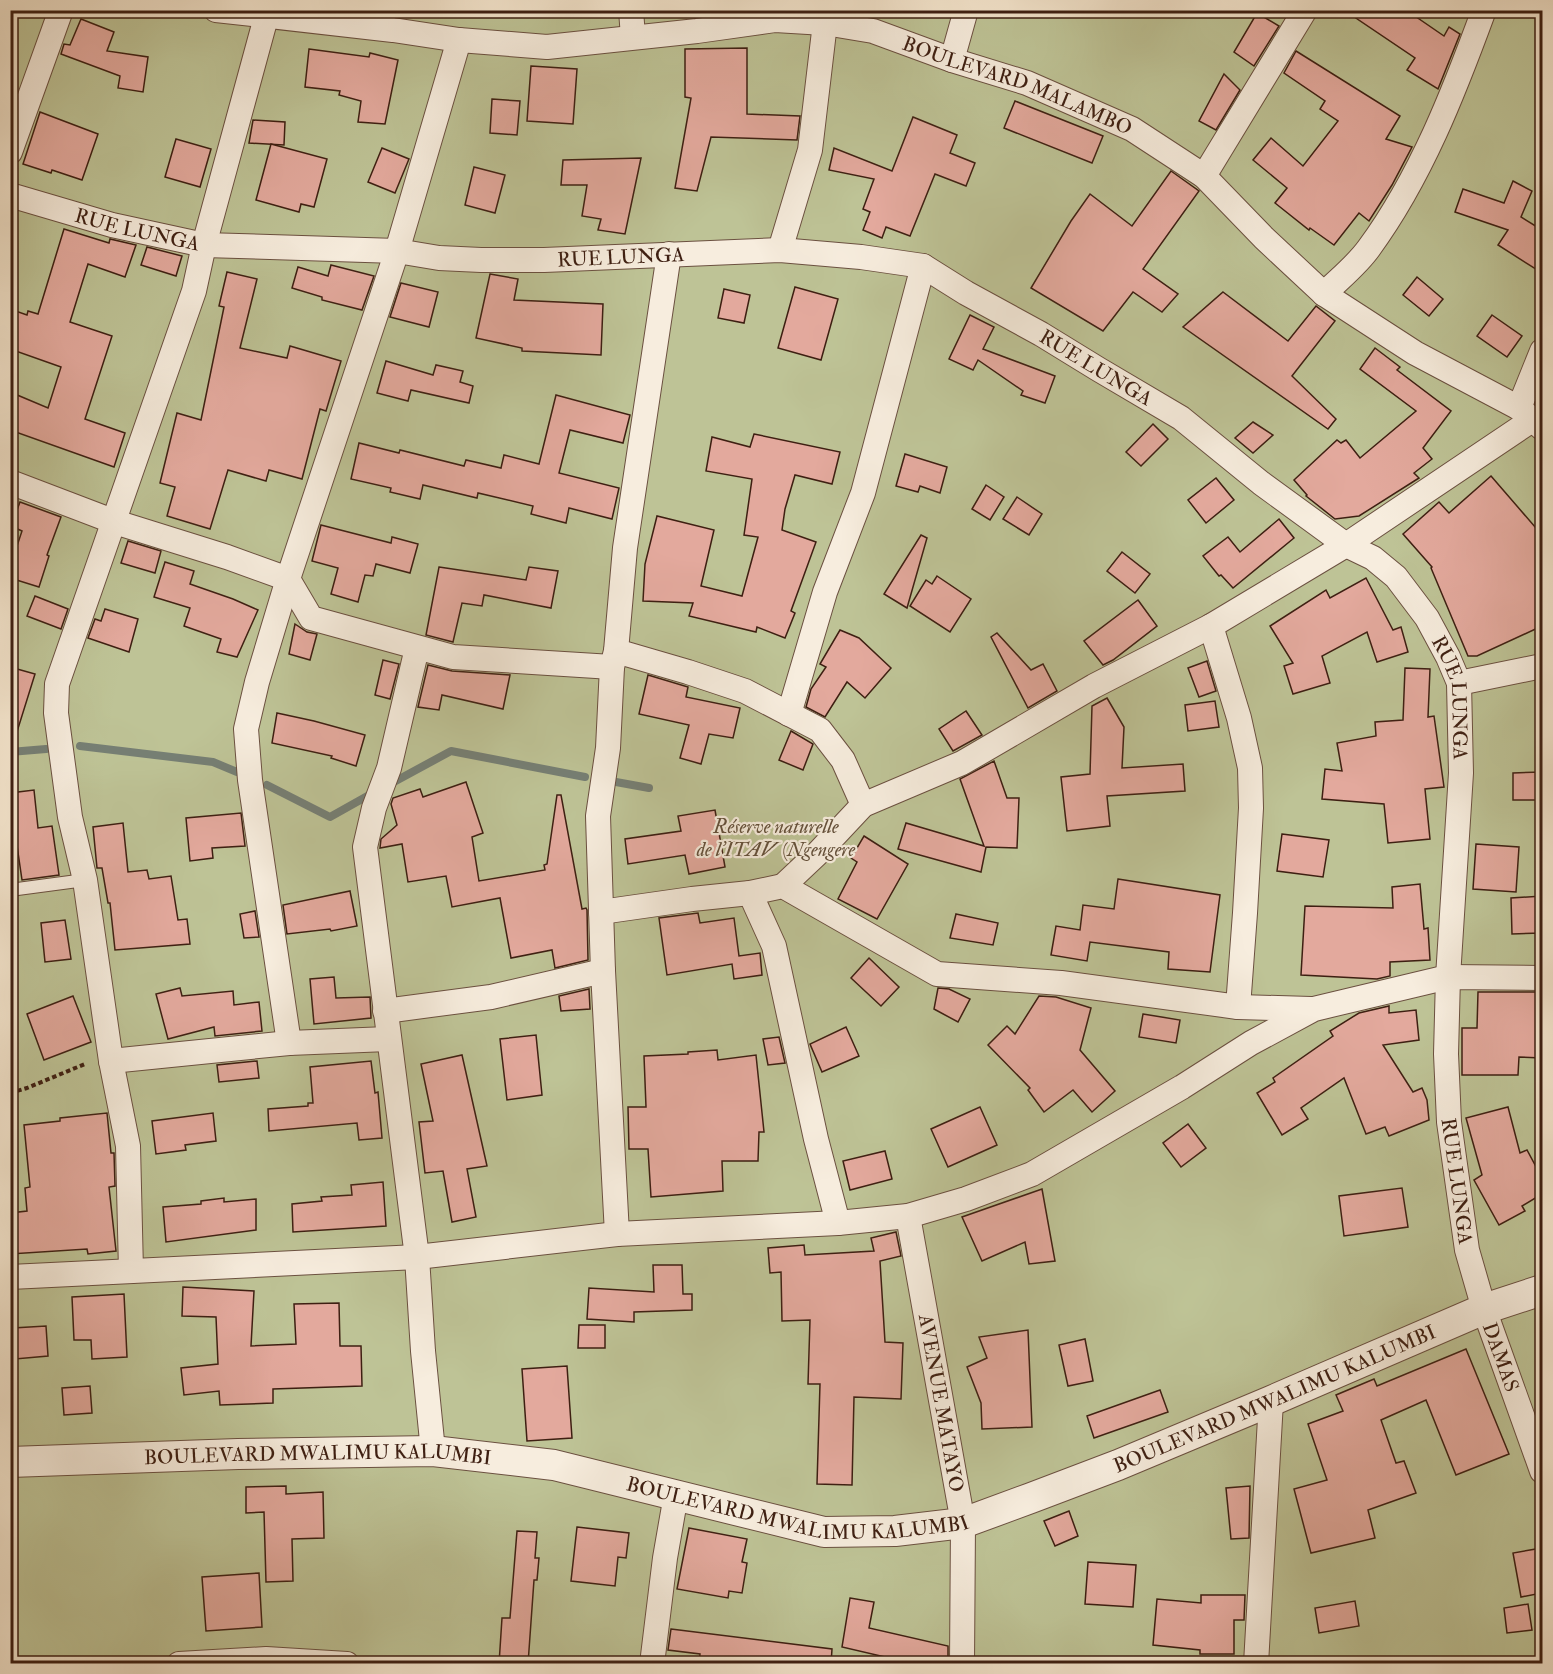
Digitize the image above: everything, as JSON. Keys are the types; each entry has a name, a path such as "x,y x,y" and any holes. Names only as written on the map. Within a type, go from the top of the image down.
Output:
{"street":[{"path":"10,152 61,10"},
{"name":"BOULEVARD MALAMBO","path":"216,10 267,13 459,40 547,46 697,31 775,15 873,31 952,60 1027,83 1132,129 1204,176 1264,238 1324,294 1415,353 1531,419"},
{"path":"631,10 633,36"},
{"path":"952,60 966,10"},
{"path":"1204,176 1305,10"},
{"path":"1324,294 1368,249 1414,176 1460,76 1484,10"},
{"path":"131,1271 128,1146 110,1054 85,880 70,817 56,713 57,684 194,291 204,245 267,13"},
{"path":"780,250 810,150 825,23"},
{"path":"289,1043 254,802 246,729 257,682 288,579 397,251 459,40"},
{"name":"RUE LUNGA","path":"10,195 112,225 204,245 397,251 439,258 491,260 544,260 780,250 861,257 923,266 1181,418 1261,483 1346,545 1372,558 1396,577 1427,618 1449,657 1459,683 1461,773 1448,977 1446,1054 1449,1122 1467,1250 1484,1309"},
{"path":"617,1234 603,971 598,816 608,748 625,548 669,254"},
{"path":"789,714 825,592 863,493 923,266"},
{"path":"601,912 750,893 783,886 863,805 962,763 1094,686 1211,626 1346,545 1531,419 1542,351"},
{"path":"10,482 115,522 227,557 288,579 311,618 453,657 614,659 688,672 745,691 820,730 843,760 863,805"},
{"path":"1211,626 1239,718 1250,768 1251,808 1238,1007"},
{"path":"417,648 389,768 374,808 365,847 417,1257 433,1451"},
{"path":"1459,683 1542,666"},
{"path":"783,886 937,974 1061,983 1238,1007 1314,1009"},
{"path":"750,893 774,946 816,1139 838,1223"},
{"path":"385,1011 491,997 603,971"},
{"path":"10,1277 417,1257 617,1234 838,1223 908,1216 966,1199 1032,1174 1182,1087 1251,1043 1314,1009 1448,977 1542,978"},
{"path":"110,1054 388,1039"},
{"name":"AVENUE MATAYO","path":"908,1216 963,1522 962,1664"},
{"name":"BOULEVARD MWALIMU KALUMBI","path":"10,1461 433,1451 554,1465 824,1532 894,1531 963,1522 1118,1465 1484,1309 1542,1290"},
{"name":"DAMAS","path":"1484,1309 1542,1471"},
{"path":"1256,1664 1271,1401"},
{"path":"652,1664 665,1558 676,1495"},
{"path":"179,1664 266,1659 347,1664"}],"lane":[{"path":"10,890 85,880"}],"path":[{"path":"10,1092 27,1088 110,1054"}],"green space":[{"name":"Réserve naturelle de l'ITAV (Ngengere","path":"11,11 1542,11 1542,1663 11,1663"}],"building":[{"path":"1344,10 1406,10 1444,36 1449,27 1460,34 1438,89 1407,70 1415,58"},
{"path":"1257,13 1279,26 1254,66 1234,52"},
{"path":"81,19 114,32 107,51 148,57 143,92 118,88 120,76 61,54 64,44 70,45"},
{"path":"747,48 747,114 800,116 797,140 711,137 697,191 675,188 691,98 685,97 685,49"},
{"path":"309,49 369,57 370,53 398,60 385,124 358,122 361,101 339,95 340,91 305,87"},
{"path":"1296,51 1400,116 1386,139 1412,147 1369,221 1359,213 1334,245 1310,228 1309,230 1275,203 1287,188 1253,160 1271,138 1303,166 1338,121 1320,109 1325,101 1284,73"},
{"path":"531,66 577,69 573,124 527,121"},
{"path":"1224,74 1240,90 1216,130 1199,121"},
{"path":"492,99 520,101 517,135 490,133"},
{"path":"1015,101 1103,136 1092,163 1004,128"},
{"path":"40,112 98,134 82,180 23,164"},
{"path":"913,117 957,135 950,153 975,163 966,186 935,174 910,236 886,227 882,238 863,230 870,212 863,209 874,179 829,170 834,148 892,171"},
{"path":"253,120 285,122 284,145 249,143"},
{"path":"176,139 211,149 200,187 165,177"},
{"path":"271,144 327,159 314,207 301,204 299,212 256,200"},
{"path":"382,148 409,159 395,193 368,182"},
{"path":"641,158 625,234 598,230 601,219 582,216 587,185 561,185 563,160"},
{"path":"474,167 505,175 495,213 465,205"},
{"path":"1171,171 1199,191 1143,269 1178,294 1162,312 1133,292 1103,331 1031,288 1090,194 1132,226"},
{"path":"1513,181 1532,191 1521,217 1542,230 1542,273 1498,245 1508,230 1455,212 1463,189 1504,203"},
{"path":"64,229 109,243 110,239 136,245 125,277 88,264 70,322 112,336 85,419 125,433 114,467 10,430 10,392 48,408 61,367 10,349 10,309 27,315 28,311 38,314"},
{"path":"147,247 182,256 176,276 141,265"},
{"path":"331,265 374,276 362,310 322,300 322,297 292,288 298,267 328,276"},
{"path":"227,272 257,279 240,348 287,358 290,346 341,361 326,411 320,409 302,479 269,470 266,481 228,470 210,529 167,516 175,487 160,483 177,413 201,420 224,307 219,306"},
{"path":"490,274 518,279 514,300 603,304 601,355 522,351 522,348 476,338"},
{"path":"1417,277 1443,299 1429,316 1403,295"},
{"path":"401,283 438,292 429,327 390,317"},
{"path":"795,287 838,299 821,360 778,348"},
{"path":"724,289 750,295 744,323 718,318"},
{"path":"1223,292 1288,341 1316,306 1335,321 1292,376 1336,419 1328,429 1183,327"},
{"path":"970,315 994,327 983,349 1055,376 1045,403 1021,395 1023,391 978,360 973,370 949,359"},
{"path":"1492,315 1522,336 1507,357 1477,336"},
{"path":"1375,348 1400,367 1397,370 1451,411 1423,448 1432,459 1414,473 1419,478 1359,516 1335,519 1306,496 1294,480 1337,440 1341,443 1346,440 1360,458 1416,411 1360,369"},
{"path":"386,361 433,375 436,365 463,371 460,382 473,386 469,403 411,390 408,401 377,393"},
{"path":"556,395 630,415 623,443 570,430 559,473 619,488 612,519 569,508 566,523 531,514 533,506 478,493 477,498 423,485 420,499 390,492 391,488 351,479 359,443 399,453 400,450 464,466 466,460 501,468 504,455 539,464"},
{"path":"1253,422 1273,435 1253,453 1235,438"},
{"path":"1153,424 1168,439 1141,466 1126,452"},
{"path":"754,434 840,452 832,484 795,475 785,509 782,530 816,542 791,611 795,613 785,638 757,627 756,632 689,616 693,603 643,601 645,564 657,516 714,530 701,586 742,596 758,537 744,535 752,479 706,471 712,437 750,447"},
{"path":"905,454 947,467 940,493 920,486 918,492 896,486"},
{"path":"1491,476 1542,535 1542,626 1477,656 1468,656 1432,567 1403,534 1439,502 1449,513"},
{"path":"1216,478 1234,500 1206,523 1188,500"},
{"path":"986,485 1004,497 990,520 972,509"},
{"path":"1017,497 1042,514 1029,535 1003,519"},
{"path":"20,502 61,517 47,555 49,556 39,587 10,578 10,567 22,531 11,526"},
{"path":"1279,519 1294,538 1233,588 1221,575 1219,576 1203,556 1228,537 1240,552"},
{"path":"321,525 391,543 392,537 418,544 410,573 376,564 373,576 365,575 358,602 331,594 338,568 312,561"},
{"path":"921,535 927,538 907,608 884,594"},
{"path":"128,541 161,551 155,573 121,563"},
{"path":"1122,552 1150,574 1135,593 1107,571"},
{"path":"165,562 194,571 190,584 258,610 237,657 217,652 221,639 184,626 190,608 154,597"},
{"path":"439,567 526,580 529,567 558,571 551,608 484,595 482,606 462,603 453,642 426,635"},
{"path":"937,576 971,599 950,632 910,606 926,580 932,584"},
{"path":"1366,578 1393,630 1401,627 1408,652 1377,662 1367,632 1322,656 1330,683 1293,694 1284,666 1293,663 1270,626 1326,590 1330,598"},
{"path":"35,596 68,609 61,629 27,616"},
{"path":"1138,600 1157,626 1113,660 1103,665 1084,641"},
{"path":"105,609 138,619 129,652 88,638 95,619 101,621"},
{"path":"295,624 307,632 317,634 310,660 289,654"},
{"path":"840,630 859,638 891,668 865,698 847,682 825,717 806,707 811,689 826,667 820,664"},
{"path":"997,633 1031,670 1043,664 1057,691 1028,708 991,637"},
{"path":"383,660 399,664 390,699 375,695"},
{"path":"1207,661 1216,691 1199,697 1188,668"},
{"path":"428,665 452,671 510,675 503,709 442,695 439,710 418,707"},
{"path":"10,667 35,674 16,735 10,734"},
{"path":"1405,668 1430,669 1428,717 1434,716 1444,787 1425,789 1430,839 1388,843 1384,804 1322,799 1325,769 1342,771 1337,743 1376,736 1375,722 1403,720"},
{"path":"648,675 688,687 686,697 740,708 733,738 709,734 701,764 680,758 689,725 639,714"},
{"path":"1107,698 1124,727 1122,768 1183,764 1185,791 1107,796 1110,826 1067,831 1061,777 1090,774 1092,706"},
{"path":"1215,701 1219,727 1188,731 1185,705"},
{"path":"966,711 982,735 953,751 939,729"},
{"path":"277,713 365,735 356,766 331,758 332,756 272,743"},
{"path":"791,731 813,744 803,770 779,760"},
{"path":"994,761 1007,798 1019,798 1017,848 986,847 981,872 898,849 906,823 984,846 960,779"},
{"path":"1542,772 1542,800 1513,800 1513,773"},
{"path":"466,782 483,833 472,837 479,881 545,870 557,795 561,795 582,909 587,910 588,960 555,968 552,950 511,958 500,898 452,907 446,876 408,882 402,844 380,848 381,839 397,825 391,804 393,798 420,789 423,797"},
{"path":"34,790 38,828 52,826 59,875 22,880 13,818 10,818 10,793"},
{"path":"715,810 725,867 689,874 685,855 628,864 625,839 681,831 678,816"},
{"path":"241,813 245,846 212,848 213,858 190,861 186,818"},
{"path":"123,823 128,872 147,870 149,879 171,876 178,920 187,919 190,944 115,950 110,903 108,903 102,868 97,868 93,827"},
{"path":"1282,834 1329,840 1323,877 1277,871"},
{"path":"864,836 908,864 877,919 838,899 857,862 851,858"},
{"path":"1476,844 1519,847 1516,892 1473,889"},
{"path":"1118,879 1220,895 1210,972 1168,969 1169,952 1090,942 1087,961 1051,955 1056,926 1080,930 1083,905 1114,909"},
{"path":"1420,884 1424,929 1428,928 1430,960 1390,962 1390,976 1377,979 1301,975 1305,906 1393,908 1392,887"},
{"path":"350,891 357,926 331,931 330,929 287,934 283,905"},
{"path":"1542,896 1542,933 1512,934 1511,898"},
{"path":"255,911 259,937 244,938 240,914"},
{"path":"698,913 700,923 734,918 739,956 760,953 762,975 734,979 732,964 667,975 659,918"},
{"path":"956,914 998,923 993,945 950,938"},
{"path":"65,920 71,959 45,962 41,923"},
{"path":"869,958 899,987 881,1006 851,978"},
{"path":"334,977 336,998 370,997 371,1018 314,1024 310,979"},
{"path":"180,988 182,996 233,991 234,1005 259,1002 262,1031 215,1036 214,1027 168,1039 156,994"},
{"path":"938,988 949,989 970,999 958,1022 934,1009"},
{"path":"589,989 590,1009 561,1011 559,996"},
{"path":"1478,992 1542,992 1542,1058 1519,1057 1518,1075 1462,1075 1462,1028 1477,1028"},
{"path":"73,996 91,1042 44,1060 27,1014"},
{"path":"1039,996 1056,997 1091,1008 1080,1050 1115,1091 1092,1112 1073,1090 1044,1112 1028,1090 1030,1088 988,1045 1007,1026 1015,1034"},
{"path":"1389,1006 1389,1013 1416,1010 1419,1040 1383,1045 1413,1092 1422,1088 1427,1100 1429,1120 1389,1136 1385,1127 1366,1134 1344,1078 1301,1108 1308,1119 1282,1135 1257,1093 1275,1082 1273,1078 1333,1036 1330,1031 1359,1013"},
{"path":"1143,1014 1180,1020 1176,1043 1139,1037"},
{"path":"846,1027 859,1056 822,1072 810,1044"},
{"path":"536,1035 542,1095 507,1100 500,1039"},
{"path":"779,1037 785,1063 768,1065 763,1039"},
{"path":"717,1050 718,1060 756,1055 764,1132 759,1132 758,1161 722,1161 723,1191 651,1197 648,1149 629,1149 628,1107 646,1107 644,1056"},
{"path":"462,1055 487,1166 467,1169 476,1217 452,1222 443,1171 425,1173 419,1122 433,1121 421,1064"},
{"path":"257,1061 259,1078 219,1082 217,1065"},
{"path":"371,1061 375,1093 378,1092 382,1138 359,1140 357,1123 269,1131 268,1109 308,1106 308,1103 313,1103 310,1067"},
{"path":"980,1107 997,1145 948,1167 931,1129"},
{"path":"1508,1107 1520,1153 1527,1150 1542,1178 1542,1194 1522,1206 1525,1211 1499,1225 1474,1180 1482,1175 1466,1118"},
{"path":"107,1113 111,1153 114,1153 115,1186 109,1187 116,1251 88,1254 87,1249 10,1254 10,1213 27,1211 25,1188 30,1187 24,1125"},
{"path":"213,1113 216,1141 185,1145 186,1150 156,1154 152,1121"},
{"path":"1188,1124 1206,1148 1181,1167 1163,1143"},
{"path":"885,1151 892,1179 850,1190 843,1161"},
{"path":"383,1182 386,1226 293,1232 292,1204 322,1201 321,1197 352,1195 351,1185"},
{"path":"1402,1188 1408,1227 1344,1236 1339,1196"},
{"path":"1042,1189 1055,1261 1029,1264 1025,1242 982,1261 962,1217"},
{"path":"224,1198 224,1202 256,1199 256,1230 166,1242 163,1207 201,1204 201,1201"},
{"path":"896,1232 901,1256 880,1261 885,1342 903,1343 901,1399 854,1397 852,1485 817,1484 820,1384 808,1384 810,1320 782,1321 781,1272 770,1273 768,1248 804,1245 805,1255 874,1251 871,1238"},
{"path":"653,1265 682,1265 683,1294 692,1294 692,1310 634,1312 634,1322 587,1319 589,1288 654,1292"},
{"path":"183,1287 254,1291 251,1346 296,1344 294,1304 339,1303 340,1346 361,1346 362,1386 273,1389 273,1403 220,1405 219,1391 184,1395 181,1368 218,1364 216,1317 182,1316"},
{"path":"124,1294 127,1357 92,1359 91,1340 74,1340 72,1297"},
{"path":"579,1325 605,1325 605,1348 578,1348"},
{"path":"46,1326 48,1356 15,1359 13,1328"},
{"path":"1028,1330 1032,1427 982,1429 981,1403 967,1367 987,1358 979,1337"},
{"path":"1085,1339 1093,1381 1068,1386 1059,1345"},
{"path":"1466,1349 1509,1454 1456,1475 1426,1400 1381,1420 1396,1463 1404,1461 1416,1493 1368,1510 1375,1538 1311,1553 1294,1489 1327,1480 1308,1424 1343,1411 1336,1395 1374,1379 1377,1386"},
{"path":"567,1366 572,1438 527,1441 522,1369"},
{"path":"90,1386 92,1413 64,1415 62,1388"},
{"path":"1160,1390 1168,1412 1094,1438 1087,1416"},
{"path":"286,1486 286,1494 323,1492 324,1538 292,1539 293,1581 266,1582 264,1512 246,1513 246,1487"},
{"path":"1250,1486 1249,1538 1231,1539 1226,1488"},
{"path":"1069,1511 1078,1536 1055,1546 1044,1521"},
{"path":"577,1527 629,1533 626,1558 618,1557 615,1586 571,1581"},
{"path":"689,1528 747,1539 742,1562 747,1563 742,1593 729,1591 728,1598 677,1589"},
{"path":"517,1531 537,1532 535,1558 539,1558 537,1580 534,1580 528,1664 499,1664 502,1618 510,1618"},
{"path":"1542,1548 1542,1593 1521,1597 1513,1553"},
{"path":"1088,1562 1136,1565 1133,1607 1085,1604"},
{"path":"259,1573 262,1627 206,1631 202,1577"},
{"path":"1201,1595 1245,1595 1244,1620 1234,1620 1234,1654 1200,1654 1200,1650 1153,1645 1157,1599 1201,1603"},
{"path":"850,1598 874,1602 869,1628 948,1646 948,1664 915,1664 842,1647"},
{"path":"1355,1601 1359,1626 1319,1633 1315,1608"},
{"path":"1528,1604 1532,1630 1507,1633 1504,1608"},
{"path":"671,1629 832,1649 831,1664 699,1664 700,1654 668,1650"}],"waterway":[{"path":"80,746 213,762 237,772"},
{"path":"10,752 46,749"},
{"path":"392,783 451,751 585,777"},
{"path":"616,782 649,788"},
{"path":"267,785 330,817 371,794"}]}
